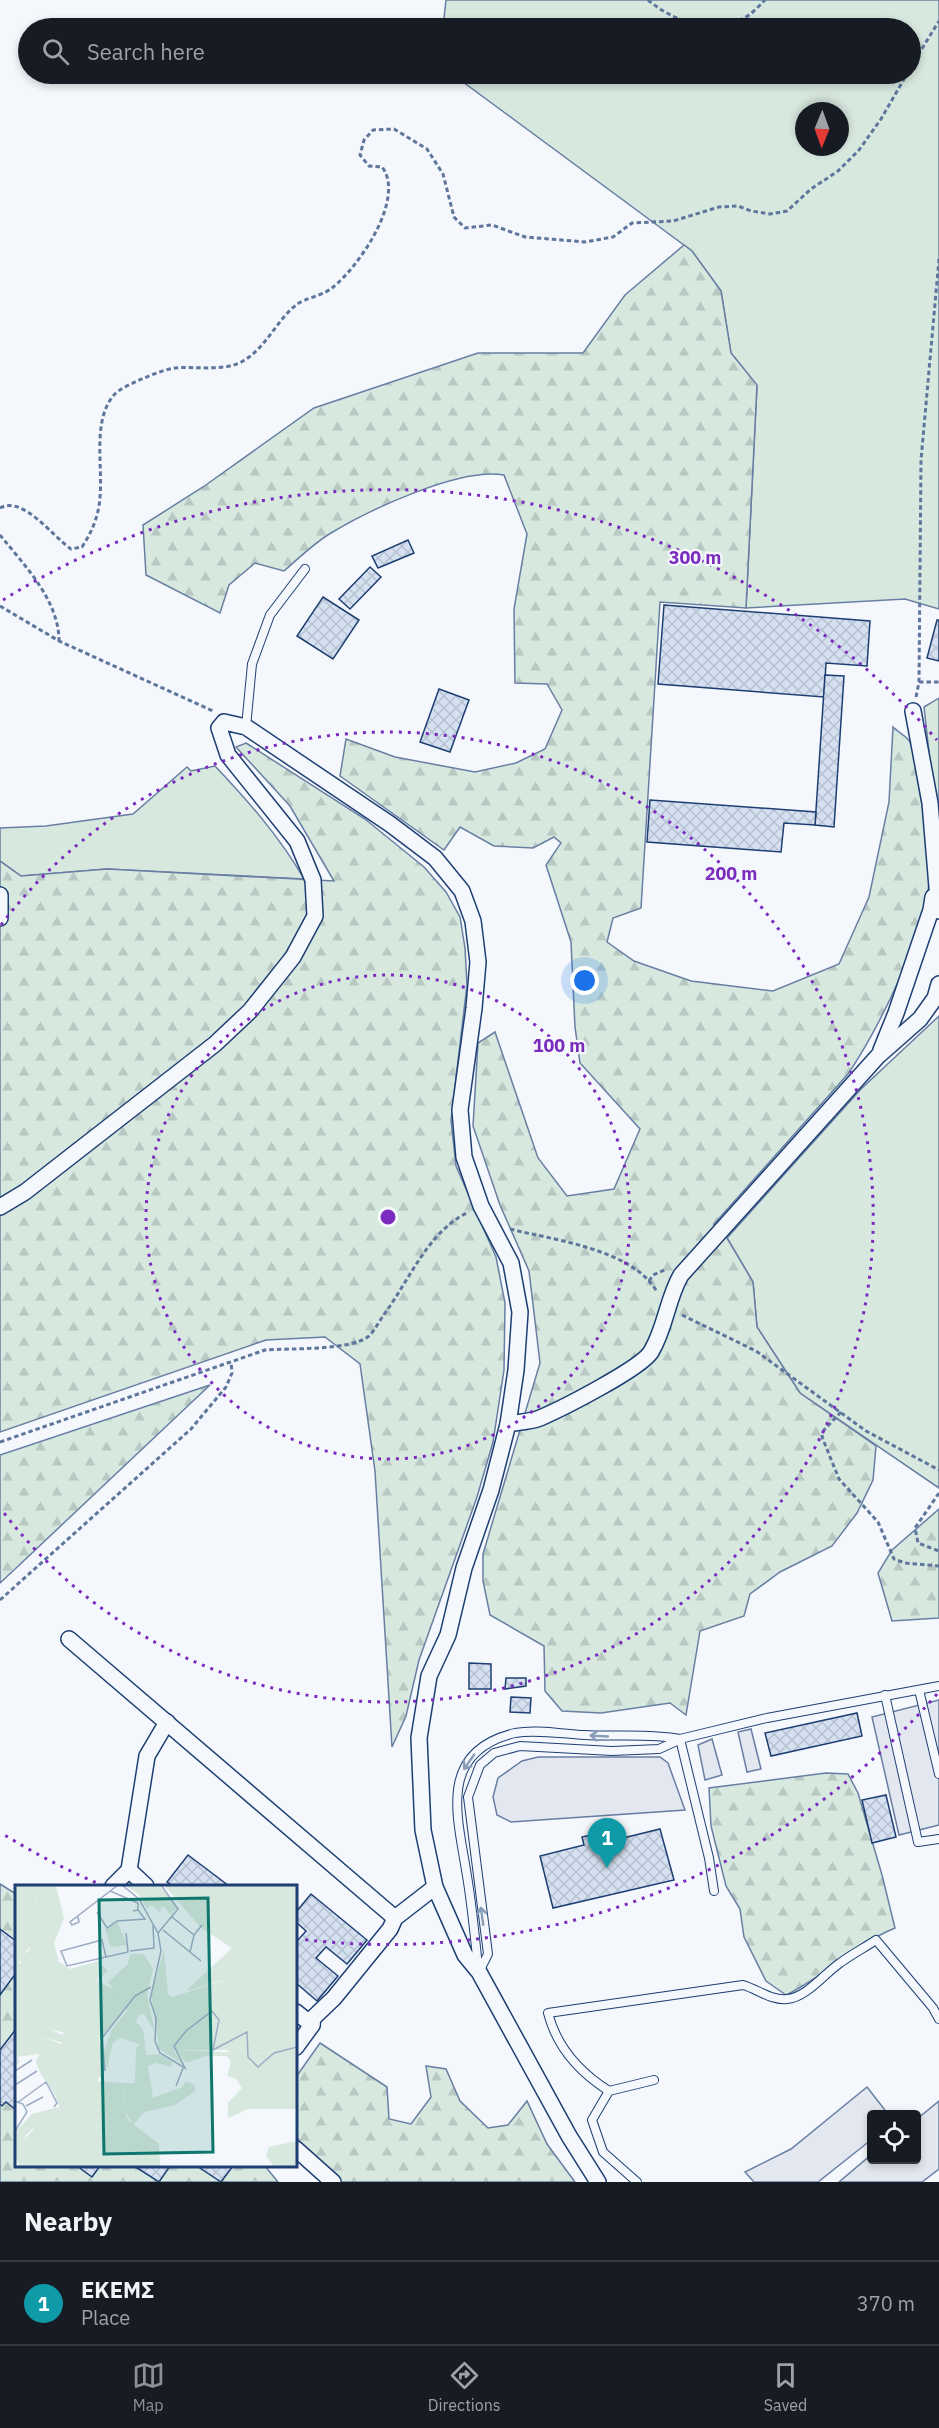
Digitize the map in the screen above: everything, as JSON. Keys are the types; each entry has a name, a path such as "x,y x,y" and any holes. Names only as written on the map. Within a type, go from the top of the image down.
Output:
{"street":[{"path":"914,711 930,803 939,911"},
{"path":"0,1207 62,1164 233,1028 250,1011 293,957 315,916 313,880 297,841 228,754 219,728 224,722 246,727 399,831 435,858 462,891 473,921 478,962 460,1110 464,1158 481,1206 511,1263 520,1312 516,1370 508,1424 490,1490 464,1568 448,1635 429,1676 427,1686 419,1738 423,1830 435,1887 465,1955 479,1972 569,2136 598,2182"},
{"path":"878,1056 896,1013 931,910 936,877"},
{"path":"0,895 0,918"},
{"path":"508,1424 538,1419 603,1386 649,1355 663,1328 670,1293 681,1275 878,1056 920,1019 935,998 939,984"},
{"path":"69,1639 395,1918"},
{"path":"115,1885 129,1870 147,1755 167,1722"},
{"path":"129,1870 144,1885"},
{"path":"297,2046 312,2025 313,2018 334,1998 390,1929 395,1918 435,1887"},
{"path":"297,2013 312,2025"},
{"path":"297,2150 333,2182"}],"lane":[{"path":"246,727 252,664 270,615 305,569"},
{"path":"479,1972 488,1954 468,1797 472,1781 480,1765 494,1754 520,1746 612,1751 659,1749 680,1739 767,1718 939,1686"},
{"path":"919,1690 939,1774"},
{"path":"885,1695 918,1842 939,1839"},
{"path":"479,1972 456,1813 457,1787 464,1766 479,1749 517,1733 625,1737 657,1735 680,1739"},
{"path":"517,1733 520,1746"},
{"path":"680,1739 707,1848 714,1891"},
{"path":"609,2091 590,2079 571,2060 552,2028 548,2013 743,1985 773,1998 788,2000 802,1993 841,1962 876,1940 933,2008 939,2019"},
{"path":"637,2182 603,2152 592,2120 609,2091 654,2080"}],"path":[{"path":"648,0 661,11 676,18"},
{"path":"744,18 765,0"},
{"path":"921,50 939,21"},
{"path":"0,508 4,505 22,507 56,539 71,549 82,547 91,533 100,498 102,426 106,405 116,392 150,375 173,369 242,362 268,339 297,304 315,298 334,287 356,260 386,211 390,190 389,176 382,167 369,166 360,155 364,140 373,130 394,129 427,149 443,174 454,217 465,228 492,225 525,237 585,242 613,237 632,224 672,221 719,207 738,206 770,214 787,211 811,189 838,171 859,150 881,119 901,84"},
{"path":"914,711 919,682 917,658 921,460 939,259"},
{"path":"0,535 49,603 59,626 59,641"},
{"path":"0,606 59,641 184,695 213,710 224,722"},
{"path":"919,682 939,682"},
{"path":"0,1442 265,1350 304,1346 341,1347 368,1336 401,1291 427,1248 457,1217 481,1206"},
{"path":"495,1231 508,1228 616,1258 641,1272 655,1287 667,1309 700,1322 756,1351 866,1431 939,1470"},
{"path":"0,1600 191,1429 226,1387 232,1373 231,1362"},
{"path":"841,1412 824,1430 822,1437 839,1479 878,1522 894,1559 905,1563 939,1566"},
{"path":"939,1493 915,1528 918,1543 939,1551"}],"green space":[{"path":"446,0 939,0 939,609 905,599 746,608 757,386 731,353 721,291 692,251 466,84 921,84 921,18 444,18"},
{"path":"684,245 692,251 721,291 731,353 757,385 746,608 660,602 641,908 613,918 607,942 634,961 691,981 773,991 839,964 869,897 889,802 893,727 909,740 914,753 926,832 929,878 927,899 911,951 886,1007 860,1055 848,1074 714,1224 727,1238 753,1282 757,1327 800,1393 876,1446 873,1480 857,1513 832,1546 780,1572 750,1594 744,1616 700,1631 686,1715 670,1703 601,1713 562,1711 545,1691 544,1646 490,1615 483,1581 483,1554 540,1363 529,1271 500,1205 473,1126 478,1043 495,1032 538,1158 567,1196 614,1189 640,1129 580,1063 575,1027 571,942 546,865 561,843 554,837 533,848 494,846 460,827 444,850 340,776 346,739 395,757 475,772 516,763 545,749 562,710 547,684 515,683 514,609 527,534 504,475 485,474 464,477 415,492 368,513 319,541 284,571 255,563 229,585 220,613 146,575 143,525 203,487 314,408 478,353 583,353 625,295"},
{"path":"939,698 939,843 924,707"},
{"path":"246,743 365,819 424,867 446,892 460,917 465,948 467,985 451,1120 456,1166 496,1257 505,1303 504,1370 493,1442 477,1497 419,1660 406,1716 392,1747 375,1471 360,1364 325,1337 266,1340 0,1432 0,861 21,876 107,869 334,881 290,806 236,747"},
{"path":"215,766 263,820 304,879 107,869 21,876 0,861 0,828 46,826 133,814 187,767 191,771"},
{"path":"939,1016 939,1488 800,1393 757,1327 753,1282 727,1238 861,1089"},
{"path":"210,1385 14,1570 0,1583 0,1455"},
{"path":"939,1509 939,1618 892,1621 878,1573 892,1550"},
{"path":"826,1773 848,1774 858,1793 895,1928 866,1943 814,1979 786,1995 766,1981 744,1937 740,1909 726,1886 711,1826 709,1788"},
{"path":"0,1884 15,1893 15,2167 266,2167 278,2182 0,2182"},
{"path":"320,2043 387,2087 389,2119 411,2124 431,2097 426,2066 446,2069 460,2101 488,2128 508,2125 527,2101 547,2144 575,2182 328,2182 297,2137 297,2076"}],"shaded area":[{"path":"939,1700 939,1825 899,1835 872,1717"},
{"path":"751,1729 761,1769 747,1772 738,1732"},
{"path":"712,1739 722,1775 705,1780 698,1745"},
{"path":"538,1757 660,1757 668,1763 685,1810 511,1822 497,1815 493,1797 498,1778 522,1761"},
{"path":"867,2087 885,2110 867,2110 867,2143 818,2182 754,2182 745,2172 791,2149"},
{"path":"939,2101 939,2169 922,2182 839,2182 867,2158 867,2164 921,2164 921,2116"}],"building":[{"path":"408,540 414,553 378,568 372,556"},
{"path":"370,567 381,577 350,609 339,599"},
{"path":"323,597 359,620 333,659 297,636"},
{"path":"664,605 870,621 867,666 826,663 824,697 658,684"},
{"path":"937,620 939,620 939,661 927,658"},
{"path":"825,675 844,676 834,827 815,825"},
{"path":"439,689 469,700 450,752 420,742"},
{"path":"650,800 816,812 815,825 784,823 781,852 647,842"},
{"path":"469,1663 491,1664 491,1689 469,1689"},
{"path":"506,1678 526,1678 526,1686 505,1689"},
{"path":"511,1697 531,1698 530,1713 510,1712"},
{"path":"857,1713 862,1736 771,1756 765,1733"},
{"path":"886,1795 896,1837 872,1843 862,1800"},
{"path":"660,1829 674,1880 553,1908 540,1856 584,1845 582,1837 613,1830 615,1840"},
{"path":"188,1855 228,1885 172,1885 167,1882"},
{"path":"311,1894 367,1940 347,1964 326,1947 316,1958 338,1976 317,2001 297,1984 297,1939 306,1931 297,1923 297,1911"},
{"path":"0,1929 15,1940 15,1974 0,1995"},
{"path":"15,2030 15,2109 6,2102 2,2106 0,2104 0,2050"},
{"path":"78,2167 99,2167 92,2177"},
{"path":"136,2167 169,2167 159,2182"},
{"path":"198,2167 232,2167 221,2182"}],"place":[{"name":"ΕΚΕΜΣ","path":"607,1868"}]}
